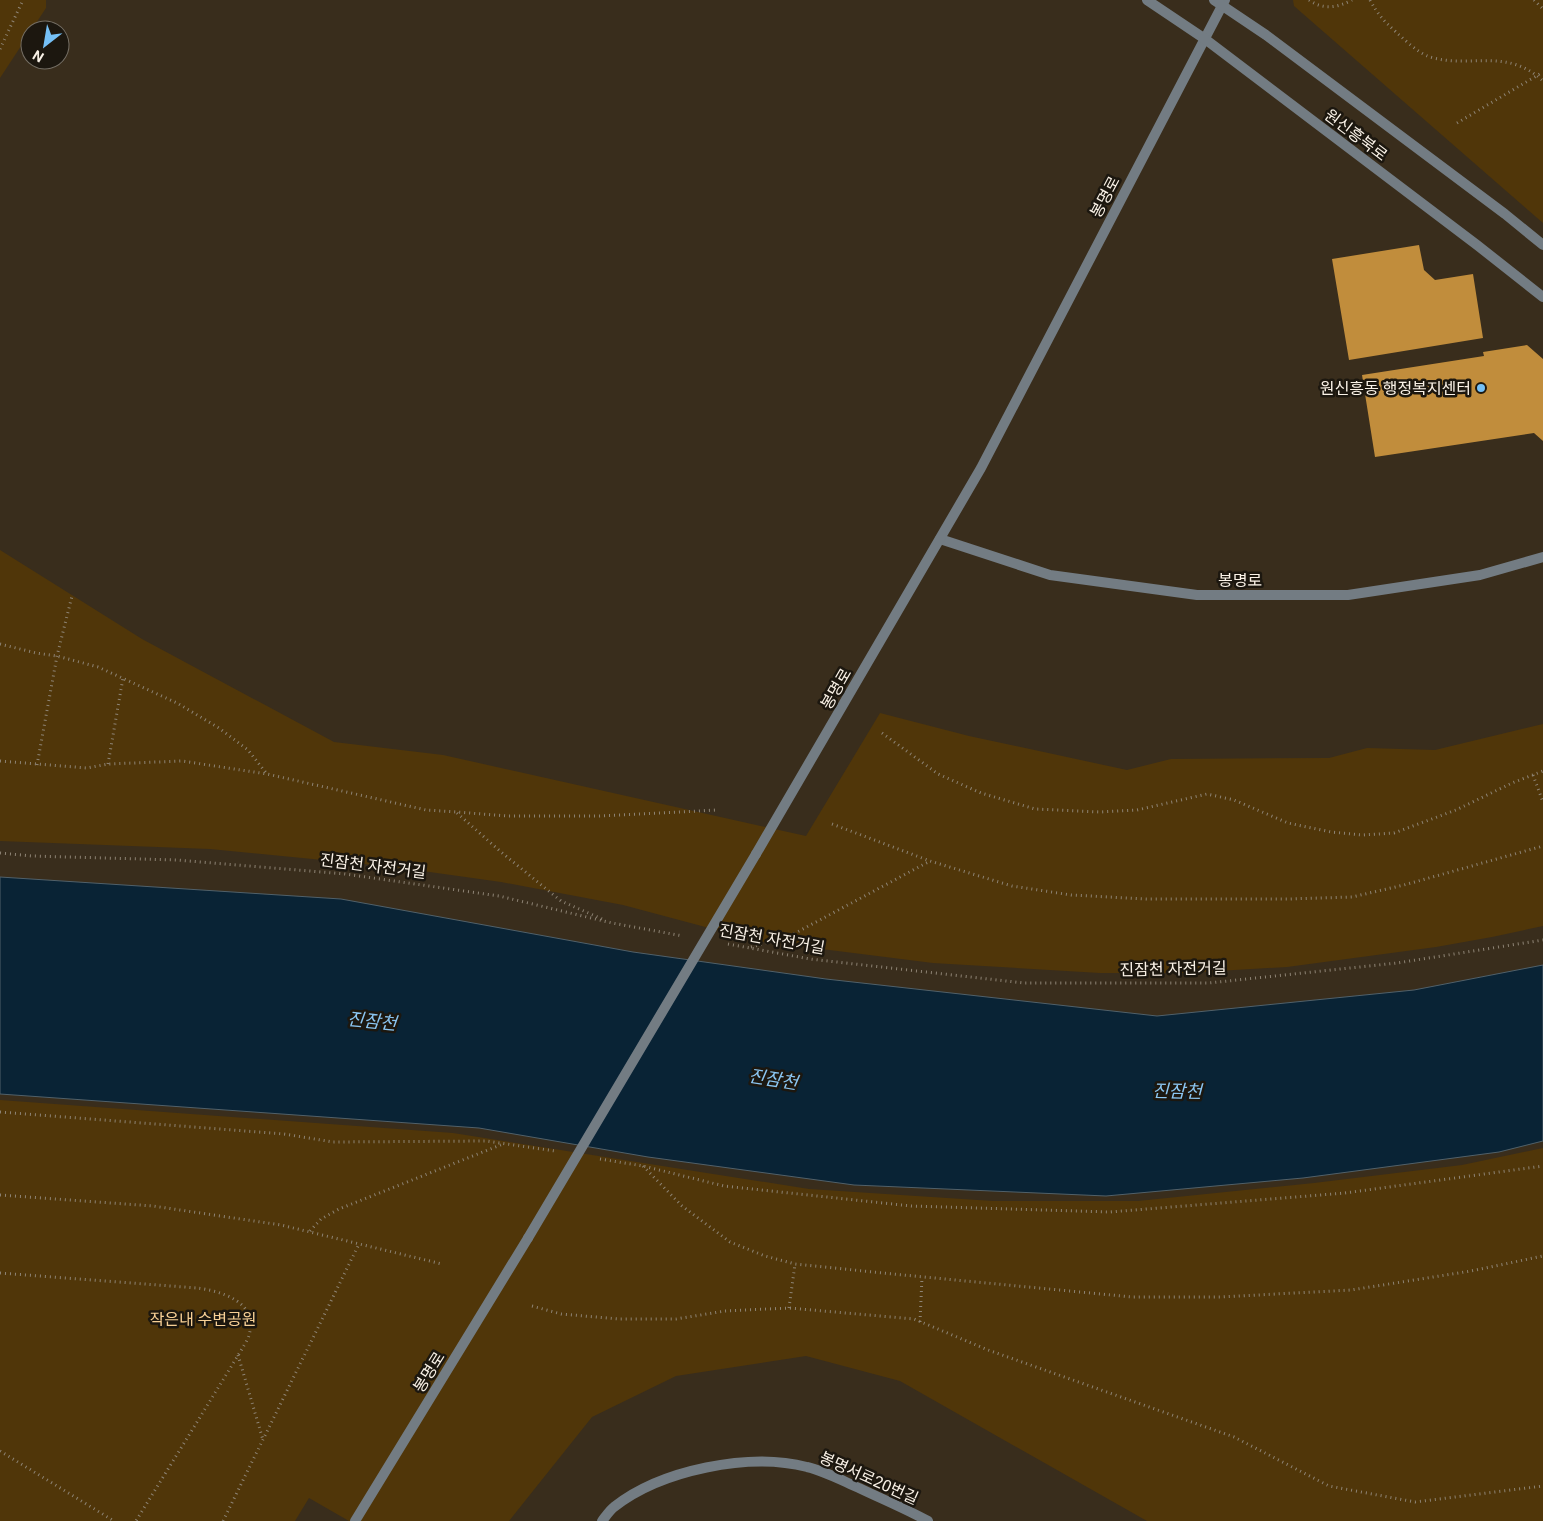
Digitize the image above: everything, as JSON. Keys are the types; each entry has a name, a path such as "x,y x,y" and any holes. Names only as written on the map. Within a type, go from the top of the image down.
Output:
{"street":[{"name":"원신흥북로","path":"1147,0 1204,39 1543,297"},
{"name":"원신흥북로","path":"1220,2 1505,214 1543,246"},
{"name":"봉명로","path":"355,1521 528,1238 756,854 981,468 1204,39 1220,2"},
{"name":"봉명로","path":"940,539 1050,576 1197,595 1348,595 1480,575 1543,557"},
{"name":"봉명서로20번길","path":"602,1521 613,1508 638,1491 674,1476 747,1461 775,1461 808,1467 850,1484 928,1521"}],"path":[{"path":"0,49 23,0"},
{"path":"1309,0 1324,7 1339,6 1352,0"},
{"path":"1370,0 1377,14 1407,42 1429,57 1515,63 1538,76 1543,81"},
{"path":"1534,0 1543,9"},
{"path":"1457,123 1543,72"},
{"path":"37,765 57,656 72,596"},
{"path":"0,644 57,656 98,668 177,703 219,728 248,750 268,774"},
{"path":"108,764 123,678"},
{"path":"882,733 938,774 981,793 1034,808 1100,812 1137,810 1207,794 1234,800 1288,823 1331,832 1362,835 1394,833 1456,810 1512,783 1543,771"},
{"path":"0,761 87,768 108,764 182,761 268,774 426,810 507,816 591,816 717,810"},
{"path":"1533,775 1543,802"},
{"path":"456,812 561,901 612,923"},
{"path":"832,824 930,861 1012,886 1071,895 1146,899 1352,897 1404,885 1498,857 1543,846"},
{"name":"진잠천 자전거길","path":"0,853 32,856 177,860 345,874 499,896 612,923 690,937"},
{"path":"748,948 788,937 930,861"},
{"name":"진잠천 자전거길","path":"719,942 810,959 1024,983 1209,983 1397,963 1543,940"},
{"path":"0,1112 284,1134 333,1142 486,1141 560,1152"},
{"path":"310,1231 321,1219 339,1210 504,1143"},
{"path":"596,1158 643,1166 724,1186 911,1206 1110,1212 1345,1193 1543,1166"},
{"path":"643,1166 682,1206 730,1242 764,1256 795,1264 922,1277 1132,1297 1220,1297 1351,1290 1471,1271 1543,1256"},
{"path":"0,1195 153,1206 281,1224 442,1264"},
{"path":"223,1521 359,1244"},
{"path":"789,1308 795,1264"},
{"path":"0,1273 215,1290 229,1296 245,1308 250,1320 250,1334 136,1521"},
{"path":"920,1322 922,1277"},
{"path":"532,1306 561,1314 619,1319 676,1319 725,1311 789,1308 914,1319 988,1350 1234,1437 1329,1486 1416,1502 1543,1486"},
{"path":"238,1355 263,1440"},
{"path":"0,1451 114,1521"}],"green space":[{"path":"0,0 46,0 46,8 38,20 20,20 20,48 0,78"},
{"path":"1293,0 1543,0 1543,223 1294,6"},
{"path":"0,550 142,639 334,742 443,755 806,836 880,713 969,736 1127,770 1171,759 1329,758 1367,748 1435,750 1543,724 1543,926 1436,947 1287,967 1184,973 1100,973 933,963 758,941 623,905 501,882 394,867 210,849 0,841"},
{"name":"작은내 수변공원","path":"0,1100 453,1133 809,1189 993,1201 1138,1201 1314,1183 1462,1165 1543,1148 1543,1521 1147,1521 900,1381 806,1356 676,1376 592,1417 509,1521 349,1521 309,1498 295,1521 0,1521"}],"water":[{"name":"진잠천","path":"0,877 341,899 633,952 826,979 1157,1016 1414,990 1543,965 1543,1141 1499,1152 1303,1178 1106,1196 854,1185 648,1157 479,1128 0,1094"}],"building":[{"path":"1419,245 1424,270 1435,280 1473,274 1483,338 1349,360 1332,259"},
{"path":"1527,345 1543,359 1543,441 1534,433 1375,457 1362,375 1484,356 1483,352"}],"place":[{"name":"원신흥동 행정복지센터","path":"1481,388"}]}
